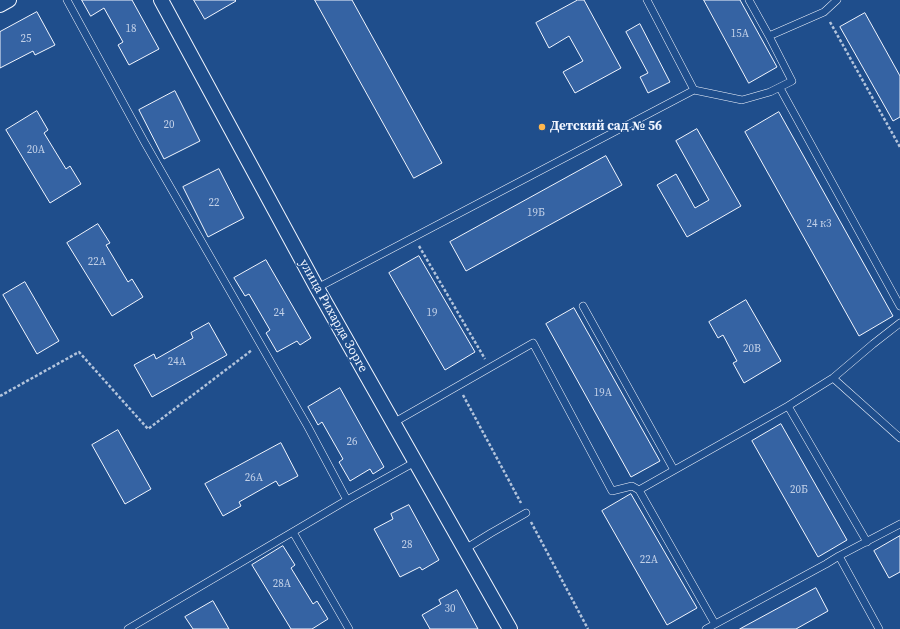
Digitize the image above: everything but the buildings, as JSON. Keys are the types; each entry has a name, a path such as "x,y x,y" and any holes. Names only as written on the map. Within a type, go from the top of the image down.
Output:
{"street":[{"path":"0,5 9,0"},
{"name":"улица Рихарда Зорге","path":"161,0 317,288 510,629"}],"lane":[{"path":"67,0 145,143 308,427 347,500"},
{"path":"647,0 694,90"},
{"path":"317,288 694,90 742,100 770,92 792,81 749,0"},
{"path":"769,36 824,12 837,0"},
{"path":"780,88 900,306"},
{"path":"583,306 674,470"},
{"path":"639,490 788,406 833,378 900,323"},
{"path":"393,423 533,343 612,491 632,486 639,490 715,624"},
{"path":"833,378 900,438"},
{"path":"788,406 867,542"},
{"path":"128,629 347,500 415,462"},
{"path":"465,549 491,532 526,513"},
{"path":"706,629 900,524"},
{"path":"293,532 349,629"},
{"path":"839,556 879,629"}],"path":[{"path":"824,12 900,147"},
{"path":"414,237 490,368"},
{"path":"0,396 79,352 148,429 260,343"}],"place":[{"name":"Детский сад № 56","path":"542,127"}]}
